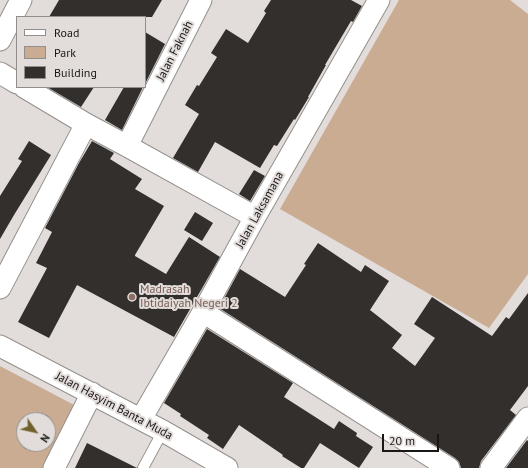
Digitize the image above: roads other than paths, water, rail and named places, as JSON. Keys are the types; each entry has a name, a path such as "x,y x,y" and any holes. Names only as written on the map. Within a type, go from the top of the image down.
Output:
{"street":[{"path":"0,40 21,0"},
{"name":"Jalan Faknah","path":"127,146 201,0"},
{"name":"Jalan Laksamana","path":"141,419 379,0"},
{"path":"0,73 16,82"},
{"path":"26,88 86,124 255,217"},
{"path":"0,288 86,124"},
{"path":"203,312 448,468"},
{"name":"Jalan Hasyim Banta Muda","path":"0,346 141,419 227,468"},
{"path":"54,468 92,393"},
{"path":"491,468 528,418"}],"lane":[{"path":"142,468 163,431"}],"place":[{"name":"Madrasah Ibtidaiyah Negeri 2","path":"132,297"}]}
